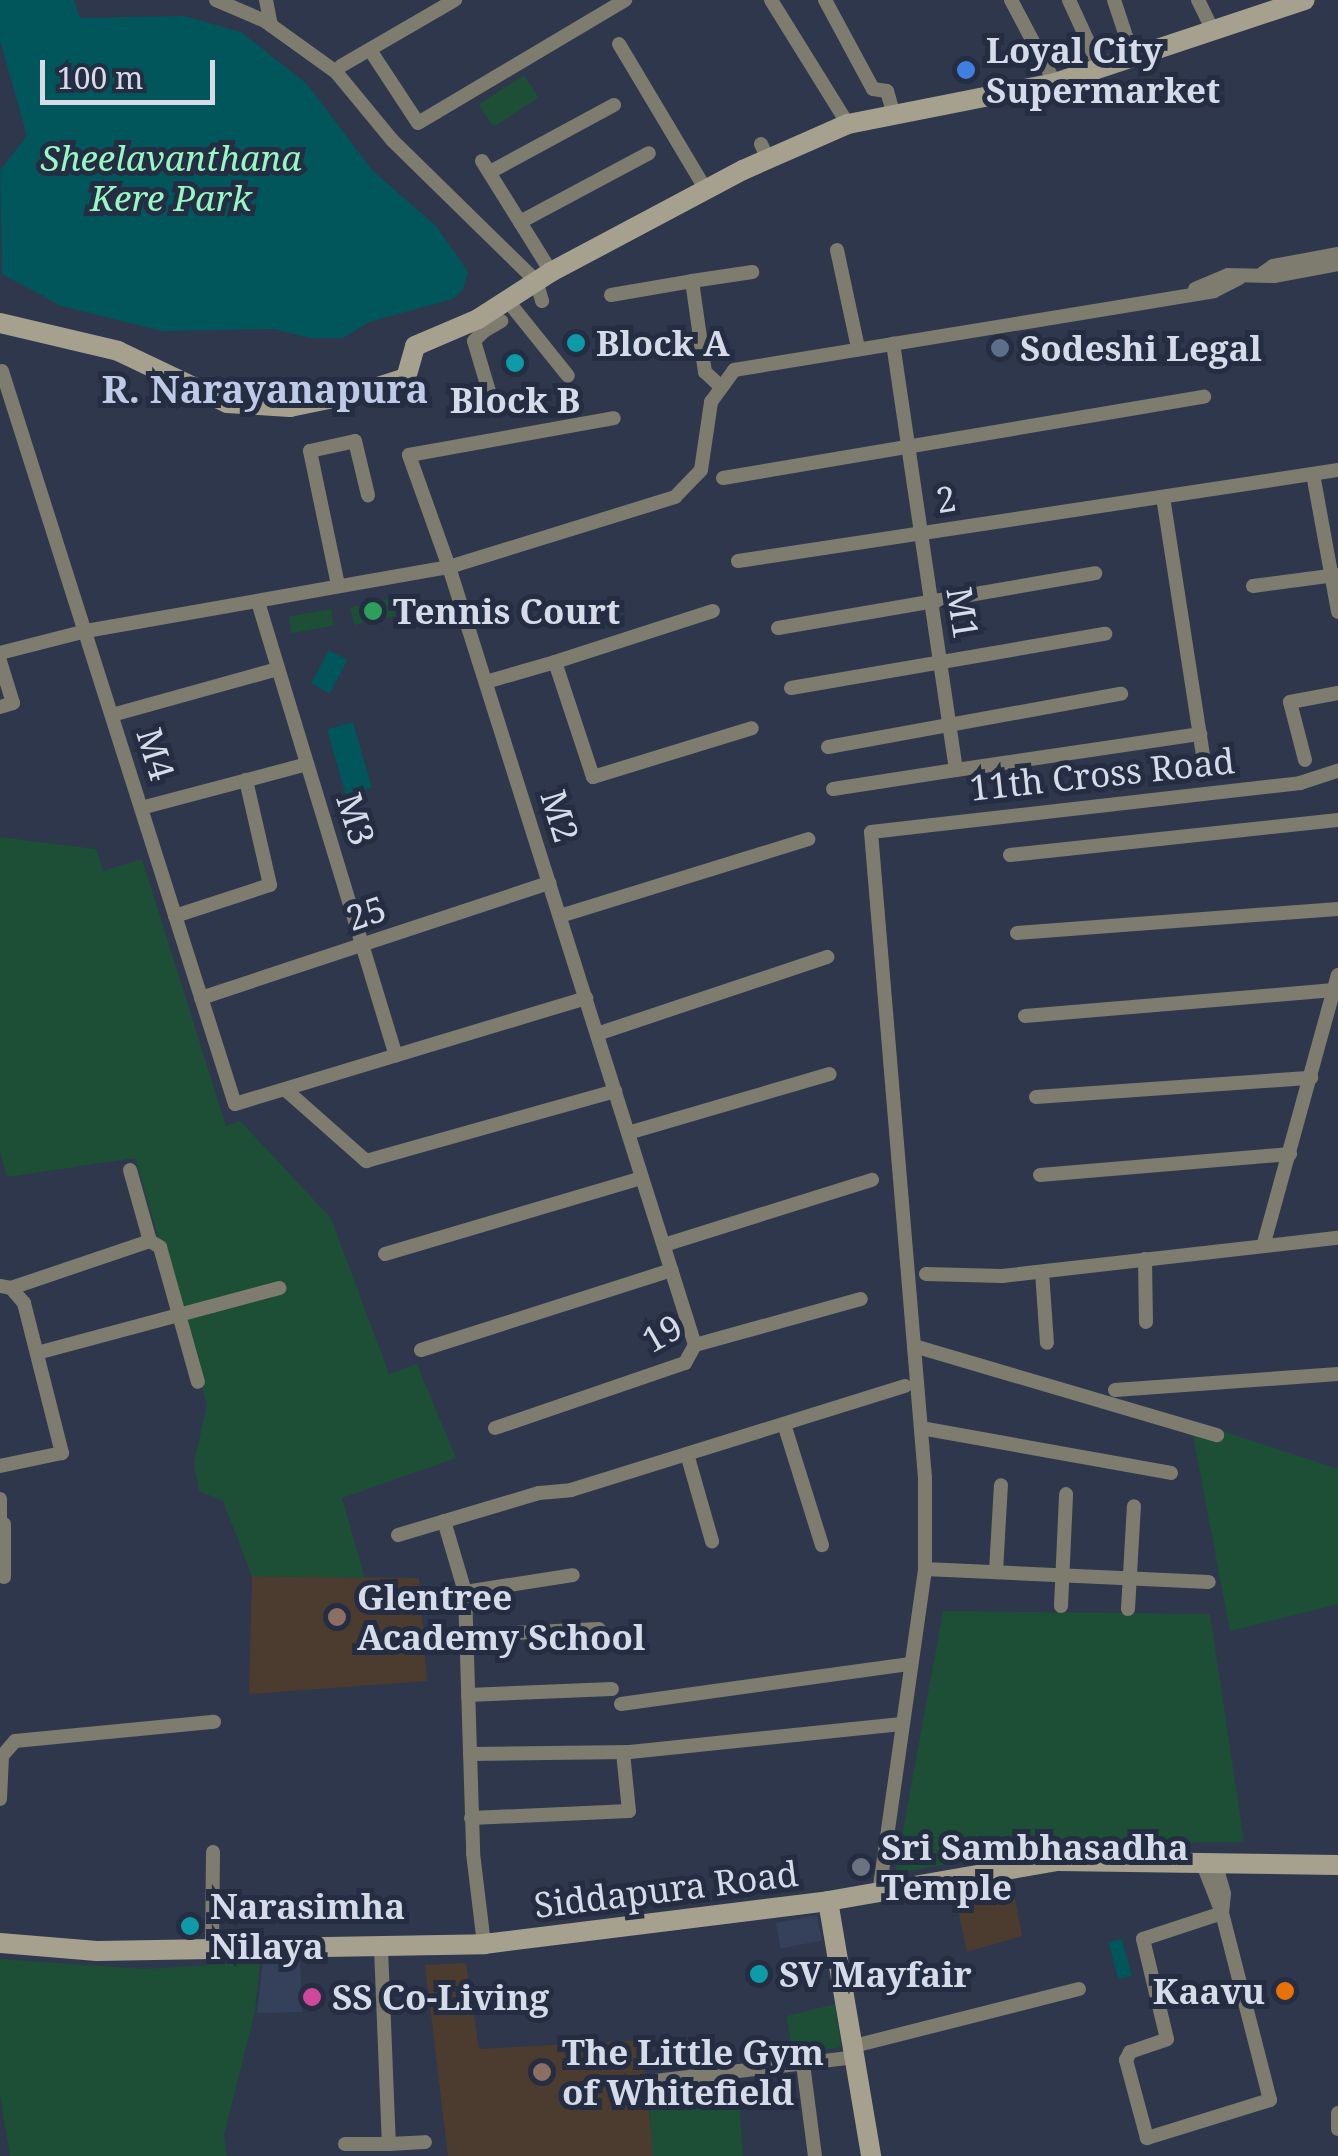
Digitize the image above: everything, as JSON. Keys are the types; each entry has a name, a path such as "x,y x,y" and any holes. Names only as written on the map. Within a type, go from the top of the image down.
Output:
{"street":[{"path":"266,0 271,26"},
{"path":"318,78 455,0"},
{"path":"370,50 418,123 625,0"},
{"path":"771,0 848,124"},
{"path":"825,0 873,89 887,91 893,112"},
{"path":"1011,0 1055,83"},
{"path":"1069,0 1100,68"},
{"path":"1114,0 1132,54"},
{"path":"1198,0 1210,26"},
{"path":"0,322 118,351 227,402 290,407 406,378 415,346 497,316 706,190 739,164 765,152 893,112 1055,83 1210,26 1305,0"},
{"path":"227,2 338,69 392,140 542,287"},
{"path":"619,44 706,190"},
{"path":"542,287 520,222 486,167 614,104"},
{"path":"520,222 649,153"},
{"path":"837,250 858,348"},
{"path":"1263,274 1272,266 1338,254"},
{"path":"0,653 86,631 449,567 676,497 701,470 719,385 734,370 1194,289 1231,286 1239,278 1338,264"},
{"path":"612,295 752,272"},
{"path":"692,282 706,372 719,385"},
{"path":"497,316 568,376"},
{"path":"490,398 474,341 497,316"},
{"name":"M1","path":"893,344 956,770"},
{"name":"M4","path":"2,371 235,1104 287,1091"},
{"path":"723,478 1204,397"},
{"name":"M2","path":"614,418 409,455 486,682 695,1345"},
{"path":"338,585 311,450 355,441 368,495"},
{"name":"2","path":"738,560 1338,470"},
{"path":"1313,474 1338,612"},
{"path":"1163,496 1206,774"},
{"path":"778,628 1095,573"},
{"path":"1253,586 1333,575"},
{"name":"M3","path":"258,602 366,946 396,1055"},
{"path":"486,682 713,611"},
{"path":"791,688 1105,634"},
{"path":"0,662 13,703 0,707"},
{"path":"556,662 593,776 752,728"},
{"path":"112,715 278,669"},
{"path":"1305,760 1290,702 1338,692"},
{"path":"828,747 1121,694"},
{"path":"833,789 1200,734"},
{"path":"142,808 307,764"},
{"name":"11th Cross Road","path":"914,1346 871,832 1300,783 1338,771"},
{"path":"175,916 270,885 246,780"},
{"path":"1010,854 1338,820"},
{"path":"560,916 808,839"},
{"name":"25","path":"202,998 549,882"},
{"path":"1018,933 1338,909"},
{"path":"597,1034 827,957"},
{"path":"1025,1016 1336,982 1264,1244"},
{"path":"586,998 287,1091 366,1162 615,1091"},
{"path":"628,1133 830,1074"},
{"path":"1036,1096 1311,1078"},
{"path":"1040,1175 1290,1154"},
{"path":"130,1170 150,1241 160,1247 198,1382"},
{"path":"385,1254 642,1178"},
{"path":"664,1246 872,1180"},
{"path":"926,1274 1042,1272 1338,1238"},
{"path":"6,1287 150,1241"},
{"path":"1146,1259 1146,1322"},
{"path":"421,1350 672,1270"},
{"path":"1042,1272 1048,1343"},
{"path":"0,1466 62,1454 24,1303 6,1287"},
{"path":"37,1353 279,1288"},
{"name":"19","path":"496,1428 684,1363 695,1345 861,1299"},
{"path":"879,1892 925,1570 922,1444 914,1346 1218,1435"},
{"path":"1115,1390 1338,1374"},
{"path":"398,1535 687,1454 904,1386"},
{"path":"784,1424 822,1545"},
{"path":"920,1428 940,1436 1172,1474"},
{"path":"922,1444 940,1436"},
{"path":"687,1454 712,1541"},
{"path":"996,1571 1001,1485"},
{"path":"1061,1606 1066,1494"},
{"path":"0,1499 4,1577"},
{"path":"1128,1610 1134,1506"},
{"path":"444,1522 465,1592 471,1818 484,1944"},
{"path":"925,1570 1209,1582"},
{"path":"465,1592 573,1575"},
{"path":"467,1635 598,1629"},
{"path":"621,1704 910,1664"},
{"path":"468,1695 612,1689"},
{"path":"0,1799 2,1756 15,1741 214,1722"},
{"path":"470,1754 623,1752 902,1724"},
{"path":"471,1818 630,1811 623,1752"},
{"path":"212,1948 213,1852"},
{"name":"Siddapura Road","path":"0,1943 97,1951 484,1944 828,1901 1058,1861 1338,1865"},
{"path":"1208,1862 1224,1894 1222,1913 1270,2100 1147,2138 1126,2060 1130,2052 1167,2038 1144,1939 1222,1913"},
{"path":"828,1901 871,2156"},
{"path":"381,1948 389,2144"},
{"path":"655,2081 804,2064 1079,1988"},
{"path":"804,2064 816,2156"},
{"path":"1338,2113 1338,2129"},
{"path":"344,2144 424,2142"}],"shaded area":[{"name":"Sheelavanthana Kere Park","path":"0,0 74,0 80,18 184,16 241,32 307,84 372,170 437,227 468,272 463,289 453,299 369,322 343,338 311,338 274,329 162,331 61,306 2,274 0,170 27,136 0,41"},
{"path":"524,75 539,98 493,127 479,104"},
{"name":"Tennis Court","path":"392,598 396,616 354,625 350,608"},
{"name":"Tennis Court","path":"331,609 334,626 292,633 289,616"},
{"path":"329,650 348,660 330,693 311,684"},
{"path":"353,722 372,787 346,795 327,729"},
{"path":"0,837 96,849 103,871 142,859 226,1126 240,1121 331,1218 389,1374 417,1364 456,1458 342,1498 365,1578 252,1576 223,1501 199,1491 194,1463 207,1404 135,1158 7,1177 0,1151"},
{"path":"1190,1420 1338,1469 1338,1604 1230,1631"},
{"name":"Glentree Academy School","path":"252,1576 419,1578 427,1681 249,1694"},
{"path":"943,1611 1210,1614 1244,1842 1053,1844 895,1874"},
{"path":"1012,1882 1022,1936 967,1952 954,1891"},
{"path":"817,1915 822,1941 781,1949 776,1923"},
{"path":"1122,1939 1132,1976 1118,1979 1108,1943"},
{"path":"0,1959 144,1969 260,1962 255,2012 224,2135 227,2156 10,2156 0,2095"},
{"path":"263,1962 300,1962 302,2012 257,2013"},
{"name":"The Little Gym of Whitefield","path":"466,1963 479,2049 641,2040 654,2156 448,2156 425,1965"},
{"path":"835,2004 841,2047 792,2055 787,2016"},
{"path":"738,2086 743,2156 653,2156 648,2092"}],"place":[{"name":"Loyal City Supermarket","path":"966,70"},
{"name":"Block A","path":"576,343"},
{"name":"Sodeshi Legal","path":"1000,348"},
{"name":"Block B","path":"515,363"},
{"name":"Tennis Court","path":"373,611"},
{"name":"Glentree Academy School","path":"337,1617"},
{"name":"Sri Sambhasadha Temple","path":"861,1867"},
{"name":"Narasimha Nilaya","path":"190,1926"},
{"name":"SV Mayfair","path":"759,1974"},
{"name":"Kaavu","path":"1285,1991"},
{"name":"SS Co-Living","path":"312,1997"},
{"name":"The Little Gym of Whitefield","path":"542,2072"}],"district":[{"name":"R. Narayanapura","path":"265,389"}]}
